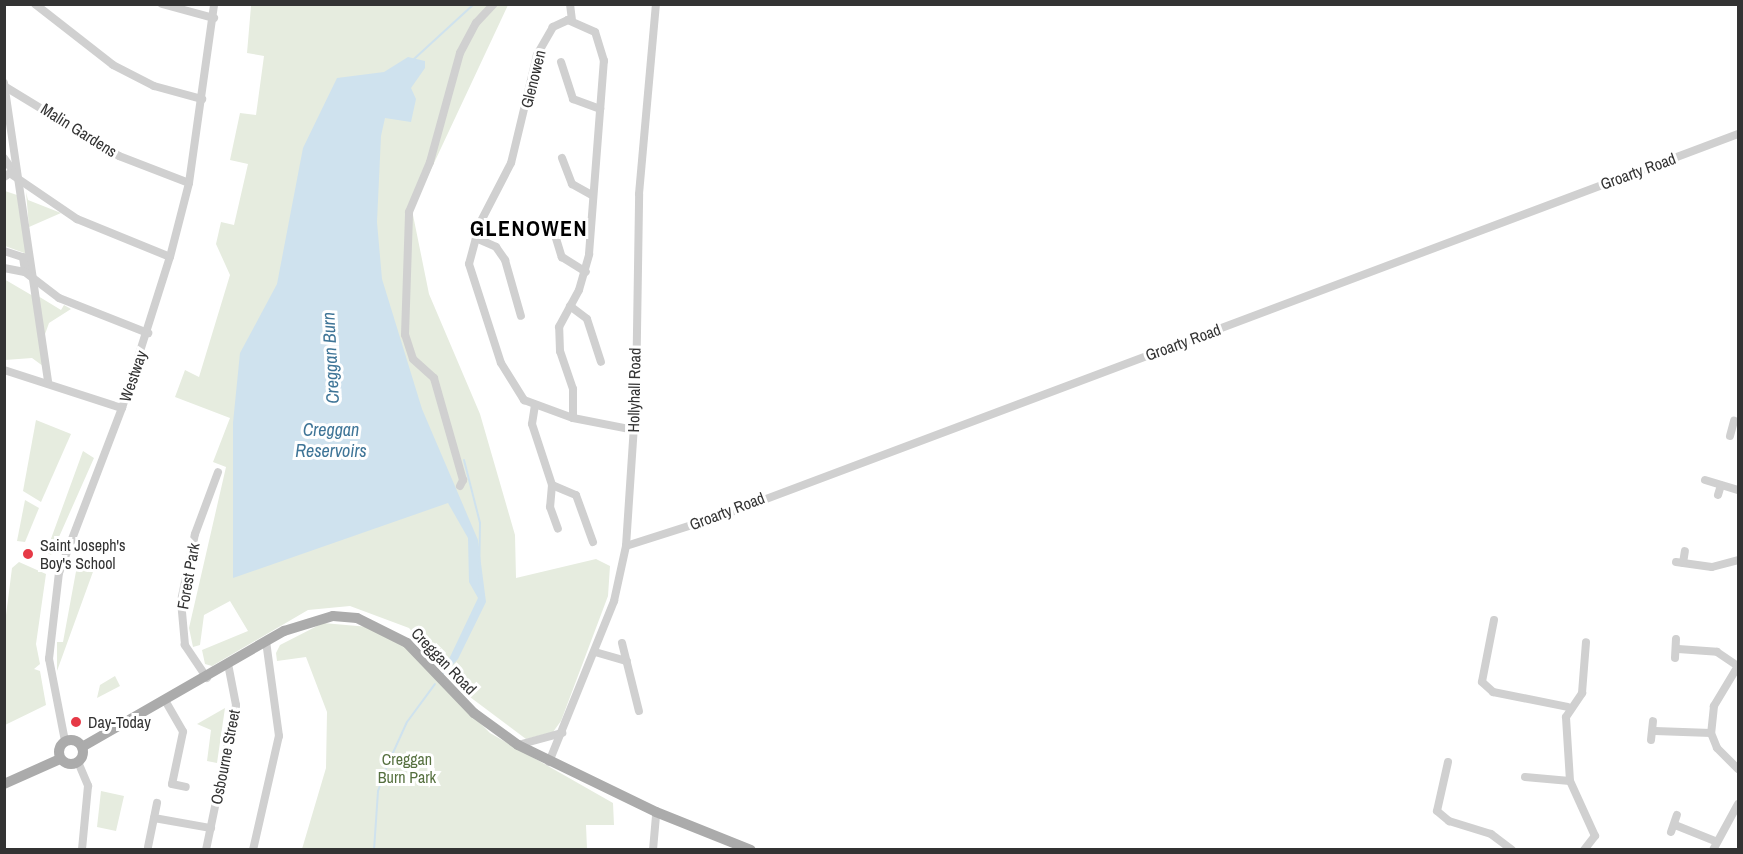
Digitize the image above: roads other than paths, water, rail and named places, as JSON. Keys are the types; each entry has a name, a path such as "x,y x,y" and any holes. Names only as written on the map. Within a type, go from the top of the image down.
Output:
{"main road":[{"name":"Creggan Road","path":"82,747 166,702 266,641 333,616 376,623 407,643 474,713 518,745 656,812 751,849"},
{"path":"4,784 60,759 78,762 82,747 65,741 58,751 60,759"}],"street":[{"path":"35,4 113,65 154,86 202,99"},
{"path":"162,4 213,18"},
{"name":"Westway","path":"65,741 50,682 53,604 61,563 122,408 148,333 170,257 189,183 214,4"},
{"path":"460,486 463,480 434,378 413,358 405,335 409,212 430,162 460,53 476,23 494,4"},
{"path":"570,4 572,20 592,29 603,45 600,110 586,272 559,327 560,351 573,389 573,418"},
{"name":"Hollyhall Road","path":"549,762 595,652 626,546 634,430 639,194 656,4"},
{"name":"Glenowen","path":"572,20 554,27 537,55 511,163 476,238 469,264 472,282 512,388 536,405 573,418 634,430"},
{"path":"561,62 573,99 600,110"},
{"path":"5,85 11,177"},
{"name":"Malin Gardens","path":"5,85 110,151 189,183"},
{"name":"Groarty Road","path":"626,546 726,513 1738,134"},
{"path":"4,158 11,177 34,281 48,381"},
{"path":"562,158 572,184 592,195"},
{"path":"11,177 77,219 170,257"},
{"path":"551,222 562,257 586,272"},
{"path":"476,238 496,247 506,260 521,316"},
{"path":"4,251 23,257 25,272"},
{"path":"4,268 25,272 34,281 88,311 148,333"},
{"path":"570,306 587,319 601,362"},
{"path":"4,370 48,381 122,408"},
{"path":"536,405 532,424 552,485 550,507 558,529"},
{"path":"1733,434 1734,421"},
{"name":"Forest Park","path":"207,678 185,645 180,601 195,534 218,472"},
{"path":"1705,480 1738,490"},
{"path":"552,485 576,495 593,542"},
{"path":"1718,495 1721,485"},
{"path":"1685,551 1679,563 1712,567 1738,560"},
{"path":"1494,620 1482,682 1493,692 1568,707"},
{"path":"1675,658 1678,649 1676,639"},
{"path":"253,849 279,735 266,641"},
{"path":"1584,849 1596,836 1570,781 1568,707 1582,693 1586,642"},
{"path":"622,643 639,711"},
{"path":"1678,649 1717,652 1738,666 1714,706 1711,733 1717,748 1738,769"},
{"path":"595,652 627,661"},
{"name":"Osbourne Street","path":"206,849 236,705 228,664"},
{"path":"166,702 183,732 172,784 186,787"},
{"path":"1653,722 1653,736 1711,733"},
{"path":"518,745 562,733"},
{"path":"78,762 88,786 82,849"},
{"path":"1448,762 1437,811 1449,821 1491,834 1512,849"},
{"path":"1525,777 1570,781"},
{"path":"147,847 157,803"},
{"path":"1677,815 1673,828 1714,845 1738,804"},
{"path":"653,849 656,812"},
{"path":"154,818 210,828"}],"water":[{"name":"Creggan Reservoirs","path":"408,57 425,61 425,68 411,88 416,99 411,122 385,118 381,136 377,222 382,279 422,409 478,540 486,602 458,659 440,678 478,598 469,582 468,538 448,503 233,578 233,423 240,353 277,284 303,148 337,78 384,72"}],"waterway":[{"name":"Creggan Burn","path":"414,59 474,4"},
{"path":"464,460 480,523 479,584"},
{"name":"Creggan Burn","path":"374,850 378,791 387,766 407,722 435,684"}],"place":[{"name":"Saint Joseph's Boy's School","path":"28,554"},
{"name":"Day-Today","path":"76,722"}],"district":[{"name":"GLENOWEN","path":"529,229"}],"park label":[{"name":"Creggan Burn Park","path":"407,768"}]}
